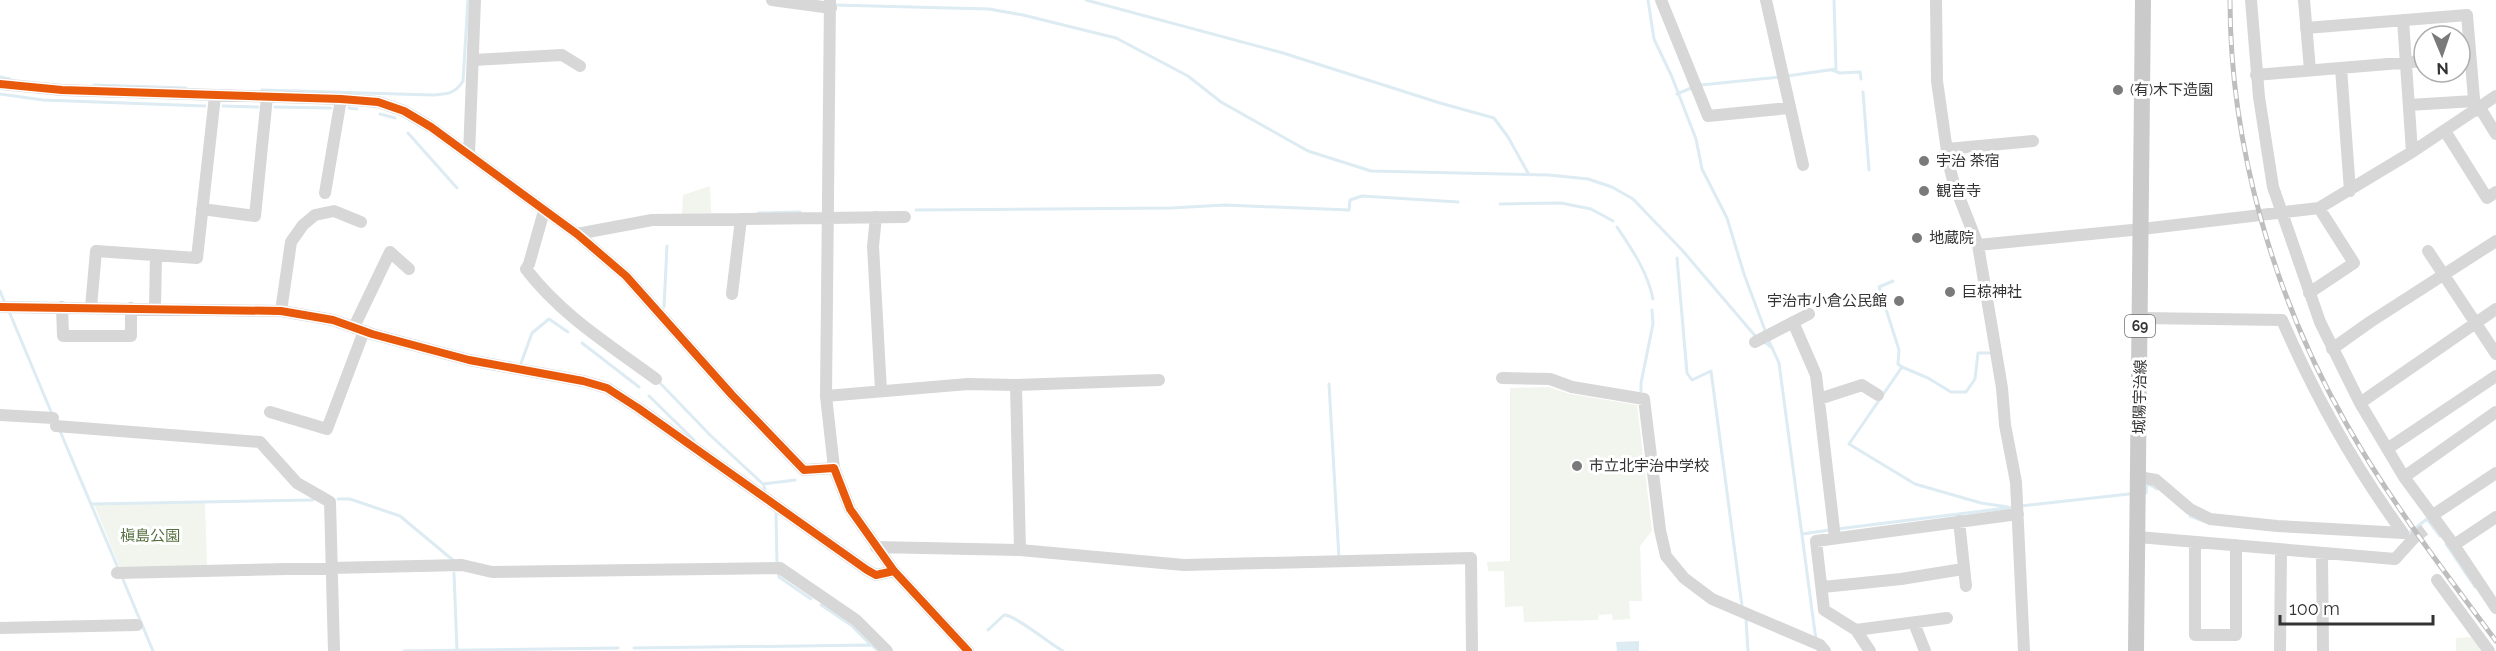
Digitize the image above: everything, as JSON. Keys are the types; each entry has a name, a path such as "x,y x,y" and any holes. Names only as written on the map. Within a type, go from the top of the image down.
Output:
{"main road":[{"name":"城陽宇治線","path":"2136,651 2143,0"}],"street":[{"path":"469,155 475,0"},
{"path":"772,0 831,4 826,396 834,468 850,509 876,547 894,571 968,651"},
{"path":"1661,0 1708,117 1789,108"},
{"path":"1767,0 1803,165"},
{"path":"1936,0 1937,81 1947,149 1954,184 1978,245 2002,388 2005,425 2016,482 2024,651"},
{"path":"2251,0 2256,75 2273,187 2309,293 2332,349 2360,403 2432,522 2492,592 2496,608"},
{"path":"2304,0 2310,70"},
{"path":"2306,28 2467,15 2467,24"},
{"path":"2403,20 2412,152"},
{"path":"473,60 562,55 580,66"},
{"path":"2256,75 2412,62"},
{"path":"2341,68 2350,191"},
{"path":"0,84 62,90 341,99 378,102 404,111 469,155 577,234 626,276 732,395 804,470 834,468"},
{"path":"2471,84 2476,107 2496,134"},
{"path":"91,307 96,251 197,258 215,96"},
{"path":"1978,245 2319,208 2412,152 2445,131 2476,107 2496,96"},
{"path":"202,209 255,216 267,98"},
{"path":"326,193 341,99"},
{"path":"2409,105 2476,107"},
{"path":"2445,131 2487,198 2496,192"},
{"path":"1947,149 2033,141"},
{"path":"2309,293 2354,263 2319,208"},
{"path":"544,211 526,269 543,291 572,318 656,379"},
{"path":"281,311 291,242 303,225 315,215 334,212 361,222"},
{"path":"876,217 873,246 880,391"},
{"path":"577,234 652,220 905,217"},
{"path":"732,294 741,219"},
{"path":"2332,349 2496,241"},
{"path":"2428,251 2496,354"},
{"path":"270,412 327,429 359,329 390,252 409,269"},
{"path":"155,309 156,255"},
{"path":"1,306 281,311 333,320 469,360 583,381 607,388 867,570 876,575 894,571"},
{"path":"62,307 63,336 131,336 131,308"},
{"path":"2360,403 2496,309"},
{"path":"1755,342 1809,314"},
{"path":"2139,477 2156,480 2190,509 2210,519 2277,526 2403,533 2376,497 2332,425 2303,369 2283,320 2141,318"},
{"path":"1794,322 1816,375 1835,538"},
{"path":"2387,448 2496,376"},
{"path":"1502,378 1550,379 1572,387 1644,399 1660,530 1666,556 1684,578 1712,599 1818,646"},
{"path":"826,396 968,384 1016,385 1159,380"},
{"path":"1016,385 1020,550"},
{"path":"1819,399 1862,385 1878,395"},
{"path":"2404,477 2496,412"},
{"path":"0,415 260,442 297,483 330,502 334,651"},
{"path":"2432,522 2496,473"},
{"path":"1870,651 1856,630 1824,610 1816,541 1959,521 2018,509"},
{"path":"2454,545 2496,517"},
{"path":"1959,521 1966,586"},
{"path":"2138,537 2322,555 2395,559 2415,537"},
{"path":"2195,542 2195,635 2236,635 2236,545"},
{"path":"876,547 1020,550 1184,565 1471,558 1472,651"},
{"path":"2280,651 2281,550"},
{"path":"2322,555 2323,651"},
{"path":"117,573 462,566 492,572 780,568 856,620 887,651"},
{"path":"1822,587 1901,579 1963,568"},
{"path":"2437,580 2489,651"},
{"path":"1856,630 1947,618"},
{"path":"1914,623 1925,651"},
{"path":"0,627 137,625"}],"green space":[{"path":"710,186 711,213 682,214 683,195"},
{"name":"市立北宇治中学校","path":"1549,387 1570,394 1637,405 1652,531 1640,546 1642,601 1629,601 1630,619 1613,620 1612,614 1599,615 1598,620 1524,622 1523,606 1505,607 1504,571 1488,571 1487,562 1510,561 1510,388"},
{"name":"槇島公園","path":"205,503 207,567 120,568 94,504"},
{"path":"2473,637 2483,651 2456,651 2456,638"}],"shaded area":[{"path":"1639,641 1639,651 1617,651 1616,642"}],"waterway":[{"path":"262,90 432,95 457,89 463,81 468,0"},
{"path":"1086,0 1283,53 1494,118 1508,137 1528,173"},
{"path":"1648,0 1654,39 1672,77 1696,139 1702,169 1727,218 1744,274 1766,333"},
{"path":"1787,76 1836,69 1834,0"},
{"path":"834,5 989,9 1116,38 1188,76 1221,102 1308,151 1371,171 1549,175 1588,179 1612,187 1633,199 1682,250 1757,338"},
{"path":"1832,70 1840,73 1860,72 1861,79"},
{"path":"0,77 10,79"},
{"path":"1701,85 1781,77"},
{"path":"94,85 186,88"},
{"path":"1677,94 1691,88"},
{"path":"1863,92 1869,170"},
{"path":"0,94 43,100 205,106"},
{"path":"223,106 258,107"},
{"path":"275,107 331,108"},
{"path":"349,108 357,109"},
{"path":"380,114 395,118"},
{"path":"408,133 457,188"},
{"path":"916,210 1171,208 1225,205 1349,210 1350,200 1362,196 1458,202"},
{"path":"1500,204 1561,203 1591,209 1613,221"},
{"path":"758,213 800,212"},
{"path":"1617,227 1643,270 1653,299"},
{"path":"664,307 667,246"},
{"path":"1677,258 1687,373 1692,380 1711,371 1742,606"},
{"path":"1893,281 1879,287 1899,350 1898,364 1951,392 1966,392 1975,379 1978,353 1989,353"},
{"path":"0,291 5,303"},
{"path":"8,309 52,414"},
{"path":"1641,391 1653,324 1652,310"},
{"path":"520,366 532,333 549,319 568,332"},
{"path":"1768,339 1779,363 1816,640"},
{"path":"1763,341 1771,347"},
{"path":"582,343 639,387"},
{"path":"1902,367 1849,444 1915,484 1981,503 2008,507"},
{"path":"661,384 710,435 763,484 765,489"},
{"path":"1329,384 1339,558"},
{"path":"649,396 694,440"},
{"path":"60,431 118,568"},
{"path":"763,484 795,480"},
{"path":"2146,493 2147,483 2157,489"},
{"path":"2021,506 2129,494"},
{"path":"338,499 350,499 400,516 454,561"},
{"path":"91,504 313,500"},
{"path":"1837,529 2015,507"},
{"path":"776,514 777,563"},
{"path":"2190,516 2206,522"},
{"path":"2406,535 2427,519 2440,536"},
{"path":"1802,534 1830,530"},
{"path":"2446,544 2475,587"},
{"path":"778,572 779,577 811,599"},
{"path":"454,573 457,650"},
{"path":"122,577 153,651"},
{"path":"821,605 851,625 871,645"},
{"path":"988,630 1004,615 1009,616 1063,651"},
{"path":"1746,618 1748,651"},
{"path":"634,648 872,645 878,651"},
{"path":"404,651 618,648"}],"tunnel":[{"path":"2415,537 2427,528"}],"railway":[{"path":"2230,0 2232,55 2238,110 2248,165 2261,220 2298,326 2347,425 2381,481 2496,641"}],"cycle path":[{"path":"0,84 62,90 341,99 378,102 404,111 431,127 577,234 626,276 732,395 804,470 834,468 850,509 894,571 968,651"},
{"path":"0,307 281,311 333,320 372,334 469,360 583,381 607,388 867,570 876,575 894,571"}],"place":[{"name":"(有)木下造園","path":"2118,90"},
{"name":"宇治 茶宿","path":"1924,161"},
{"name":"観音寺","path":"1924,191"},
{"name":"地蔵院","path":"1917,238"},
{"name":"巨椋神社","path":"1950,292"},
{"name":"宇治市小倉公民館","path":"1899,301"},
{"name":"市立北宇治中学校","path":"1577,466"}]}
